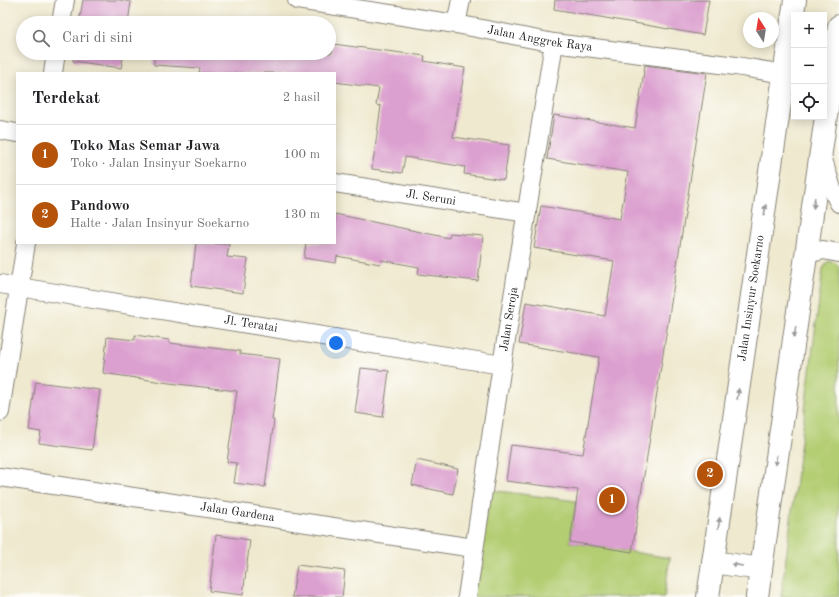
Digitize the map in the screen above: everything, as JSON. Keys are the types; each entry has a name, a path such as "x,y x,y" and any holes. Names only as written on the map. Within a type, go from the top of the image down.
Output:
{"main road":[{"name":"Jalan Insinyur Soekarno","path":"708,597 795,0"},
{"path":"757,597 821,152 832,124 839,26"},
{"path":"713,562 761,569"}],"street":[{"path":"62,16 65,0"},
{"name":"Jalan Anggrek Raya","path":"297,0 456,24 554,43 736,66 784,74"},
{"path":"456,24 461,0"},
{"name":"Jalan Seroja","path":"467,597 502,365 554,43"},
{"path":"53,72 55,60"},
{"path":"0,130 16,133"},
{"path":"821,152 832,189 839,203"},
{"name":"Jl. Seruni","path":"336,183 527,213"},
{"path":"0,412 26,244"},
{"path":"806,254 823,250 839,253"},
{"name":"Jl. Teratai","path":"0,284 502,365"},
{"name":"Jalan Gardena","path":"0,478 474,548"}],"green space":[{"path":"828,261 836,263 839,267 839,597 781,597 823,269"},
{"path":"490,490 576,501 570,542 670,558 664,597 472,597"}],"building":[{"path":"83,0 119,0 131,2 129,16 80,16"},
{"path":"555,0 709,0 703,35 554,9"},
{"path":"336,44 425,56 424,61 465,68 453,137 509,145 504,180 464,174 465,167 405,157 402,173 372,169 381,106 376,105 379,88 336,82 336,72 199,72 200,68 154,65 154,60 336,60"},
{"path":"73,60 123,60 121,68"},
{"path":"645,65 707,73 632,552 570,542 578,490 506,481 511,445 583,454 599,357 519,344 526,302 605,316 614,261 534,248 541,206 620,219 628,172 547,159 554,115 635,128"},
{"path":"336,214 449,238 450,233 483,236 478,281 418,274 419,267 381,260 380,264 337,256 336,263 304,258 306,244 336,244"},
{"path":"196,244 229,244 227,257 248,259 243,293 191,286"},
{"path":"135,335 169,340 169,343 240,351 240,354 280,359 265,487 234,483 237,463 227,462 237,391 103,373 107,337 135,340"},
{"path":"361,368 389,371 383,417 355,413"},
{"path":"36,382 100,390 92,450 39,443 41,432 29,430"},
{"path":"417,460 458,469 453,494 412,485"},
{"path":"216,535 250,540 243,595 209,591"},
{"path":"297,565 345,571 342,597 292,597"}],"place":[{"name":"Pandowo","path":"710,474"},
{"name":"Toko Mas Semar Jawa","path":"612,500"}]}
